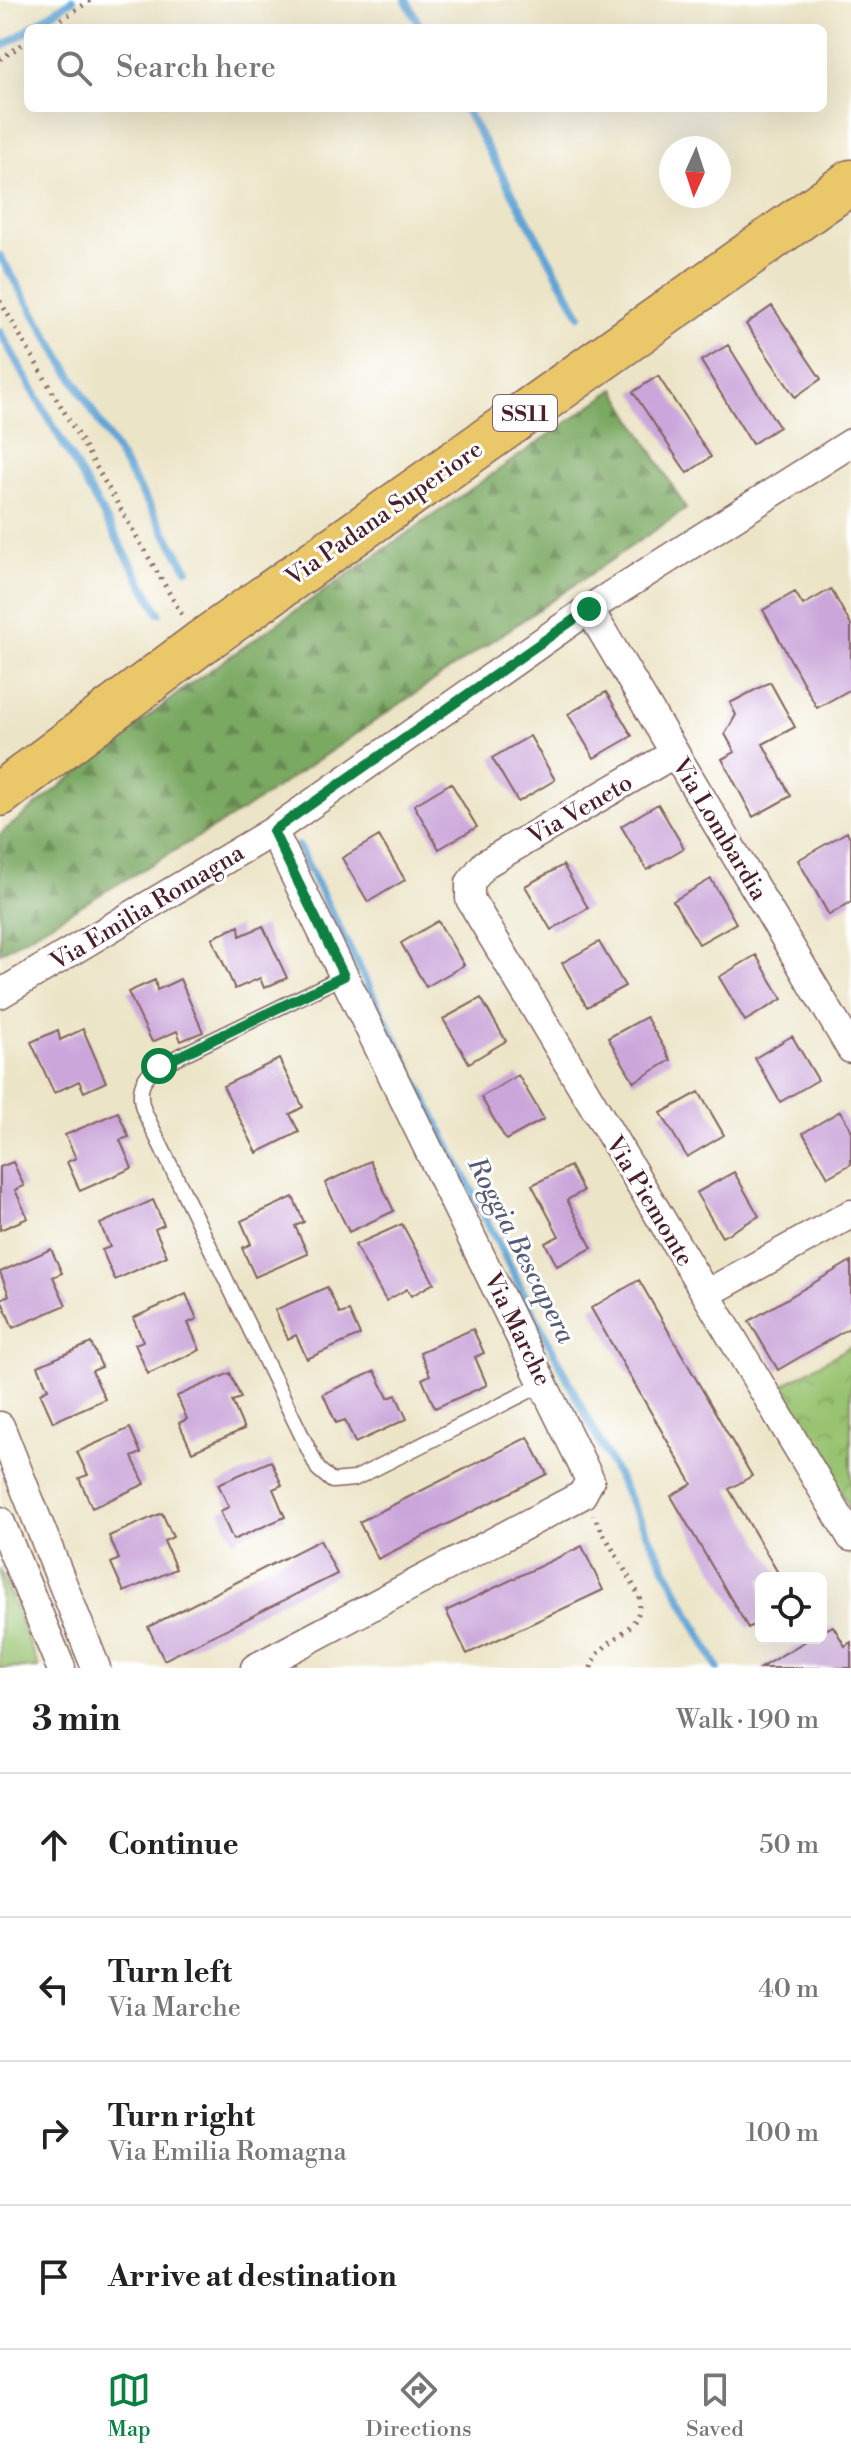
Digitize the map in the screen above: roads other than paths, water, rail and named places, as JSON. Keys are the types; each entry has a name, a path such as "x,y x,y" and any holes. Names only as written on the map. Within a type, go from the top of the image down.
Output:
{"main road":[{"name":"Via Padana Superiore","path":"0,794 199,644 851,182"}],"street":[{"name":"Via Emilia Romagna","path":"0,994 273,831 589,609 851,443"},
{"name":"Via Lombardia","path":"589,609 851,1049"},
{"name":"Via Veneto","path":"485,864 675,753"},
{"name":"Via Marche","path":"255,1668 582,1495 589,1484 588,1472 545,1383 273,831"},
{"name":"Via Piemonte","path":"485,864 470,883 473,905 851,1537"},
{"path":"706,1294 851,1214"},
{"path":"0,1426 96,1668"},
{"path":"0,1521 61,1668"}],"lane":[{"path":"344,976 159,1066 146,1077 140,1093 144,1111 318,1469 332,1481 354,1479 545,1383"}],"waterway":[{"path":"36,24 72,0"},
{"path":"406,0 419,24"},
{"path":"0,48 24,33"},
{"path":"467,112 580,315"},
{"path":"0,256 187,569"},
{"path":"0,332 159,613"},
{"name":"Roggia Bescapera","path":"298,846 558,1361 718,1668"}]}
